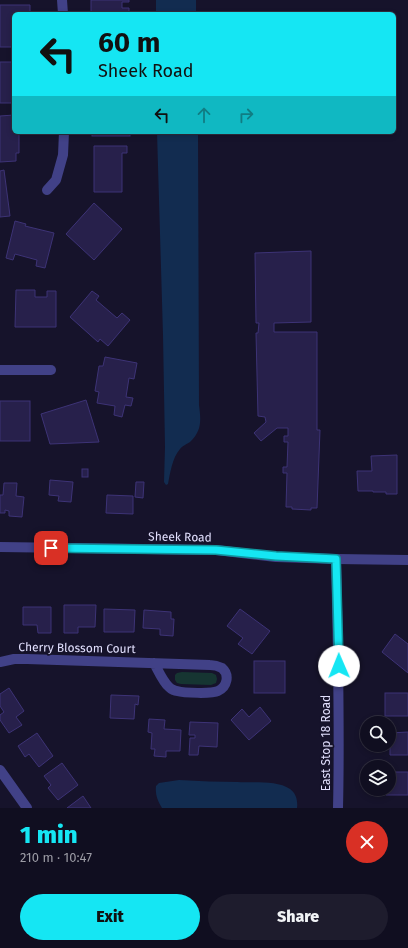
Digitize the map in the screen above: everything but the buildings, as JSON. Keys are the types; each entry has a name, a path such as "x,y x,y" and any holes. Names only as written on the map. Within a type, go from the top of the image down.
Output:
{"street":[{"path":"62,0 63,12"},
{"path":"47,190 56,180 63,155 64,134"},
{"path":"0,370 51,370"},
{"name":"Sheek Road","path":"0,547 216,550 276,556 408,560"},
{"name":"East Stop 18 Road","path":"336,559 340,711 338,808"},
{"name":"Cherry Blossom Court","path":"0,662 27,659 154,663 217,666 223,669 227,675 226,682 218,691 209,693 178,692 168,687 154,663"},
{"path":"0,770 27,808"}],"green space":[{"path":"177,673 212,673 216,675 217,679 216,683 211,685 181,684 177,683 175,680 175,675"}],"water":[{"path":"156,0 196,0 196,12 156,12"},
{"path":"157,134 198,134 200,425 194,438 183,446 177,453 168,484 166,485 164,482 165,447"},
{"path":"179,780 265,782 278,784 285,786 294,793 297,800 297,808 162,808 157,798 156,786 159,783"}],"route":[{"path":"51,548 216,550 276,556 336,559 339,666"}]}
